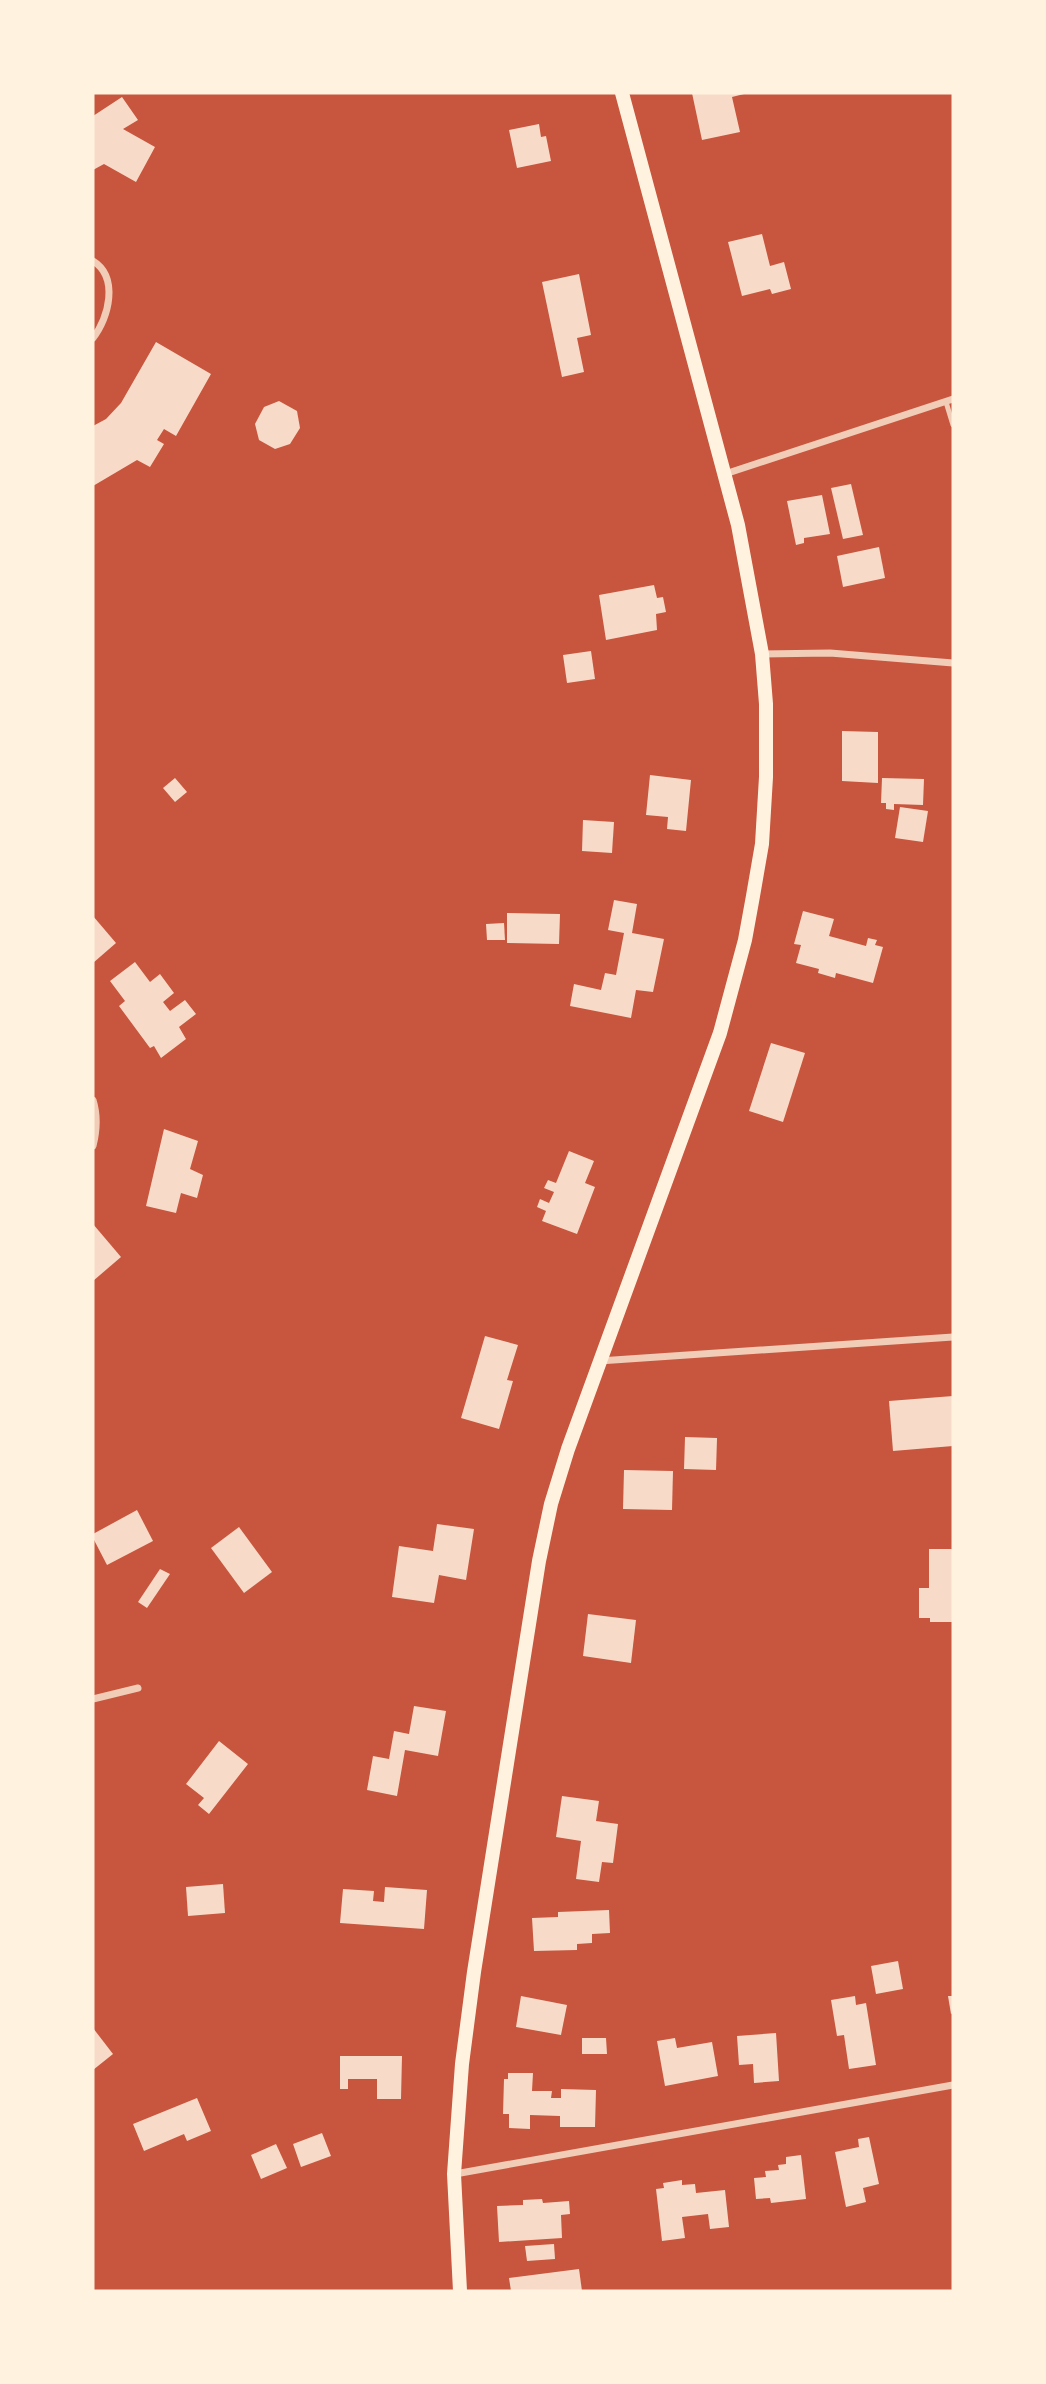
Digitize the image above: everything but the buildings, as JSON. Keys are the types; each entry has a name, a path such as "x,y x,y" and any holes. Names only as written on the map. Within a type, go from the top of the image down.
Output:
{"main road":[{"path":"460,2291 454,2174 460,2092 474,1972 538,1561 551,1504 599,1361 720,1033 745,940 762,844 765,804 766,704 762,654 749,577 725,474 622,93"}],"street":[{"path":"93,261 103,268 107,277 109,300 103,326 93,338"},
{"path":"725,474 949,401"},
{"path":"762,654 830,653 953,663"},
{"path":"93,1100 97,1112 93,1146"},
{"path":"599,1361 953,1337"},
{"path":"93,1699 138,1688"},
{"path":"454,2174 953,2085"}],"lane":[{"path":"949,401 953,425"}]}
